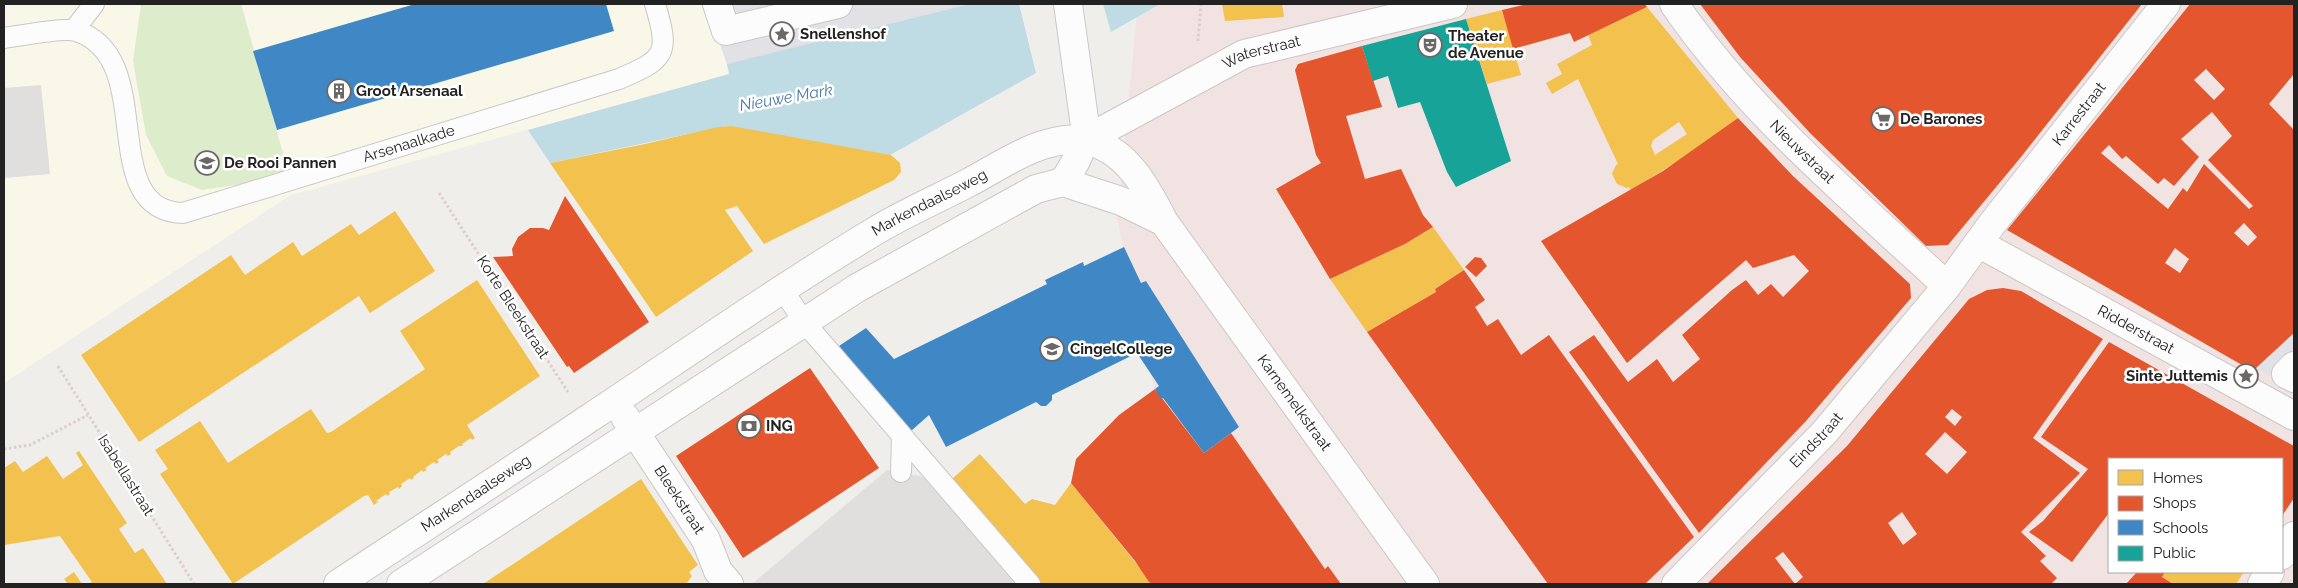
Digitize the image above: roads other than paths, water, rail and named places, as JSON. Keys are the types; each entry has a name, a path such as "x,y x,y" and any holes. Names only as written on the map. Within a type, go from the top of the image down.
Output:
{"street":[{"path":"717,4 726,31 838,4"},
{"path":"1063,182 1077,161 1085,140 1085,126 1068,4"},
{"name":"Waterstraat","path":"1085,140 1244,54 1453,4"},
{"name":"Nieuwstraat","path":"1674,4 1720,62 1762,109 1816,164 1947,286"},
{"name":"Karrestraat","path":"1947,286 1982,226 2166,4"},
{"path":"1085,140 1112,176 1121,200"},
{"name":"Karnemelkstraat","path":"1085,140 1109,151 1128,164 1144,183 1164,222 1425,584"},
{"name":"Markendaalseweg","path":"338,584 877,230 1022,154 1050,142 1085,140"},
{"path":"401,584 857,288 1031,191 1063,182 1121,200"},
{"name":"Karnemelkstraat","path":"1121,200 1164,222"},
{"name":"Ridderstraat","path":"1982,226 2294,416"},
{"name":"Eindstraat","path":"1676,584 1824,433 1947,286"},
{"path":"2294,366 2286,374 2294,378"},
{"path":"614,401 635,432"},
{"name":"Bleekstraat","path":"635,432 706,540 719,580"},
{"path":"2283,553 2294,536"},
{"path":"2262,584 2269,573"}],"lane":[{"path":"4,38 74,30 94,4"},
{"name":"Arsenaalkade","path":"74,30 98,44 116,67 121,84 133,166 141,187 157,204 174,212 195,211 619,79 655,62 659,56 663,47 663,37 655,4"},
{"path":"783,290 804,322 1030,584"},
{"path":"901,472 902,437"}],"water":[{"name":"Nieuwe Mark","path":"970,4 1019,4 1036,73 890,155 726,126 550,163 528,130 729,74 727,64"},
{"path":"1103,4 1160,4 1111,32"}],"place":[{"name":"Snellenshof","path":"782,34"},
{"name":"Theater de Avenue","path":"1430,45"},
{"name":"Groot Arsenaal","path":"339,91"},
{"name":"De Barones","path":"1883,119"},
{"name":"De Rooi Pannen","path":"207,163"},
{"name":"CingelCollege","path":"1052,349"},
{"name":"Sinte Juttemis","path":"2246,376"},
{"name":"ING","path":"749,426"}]}
